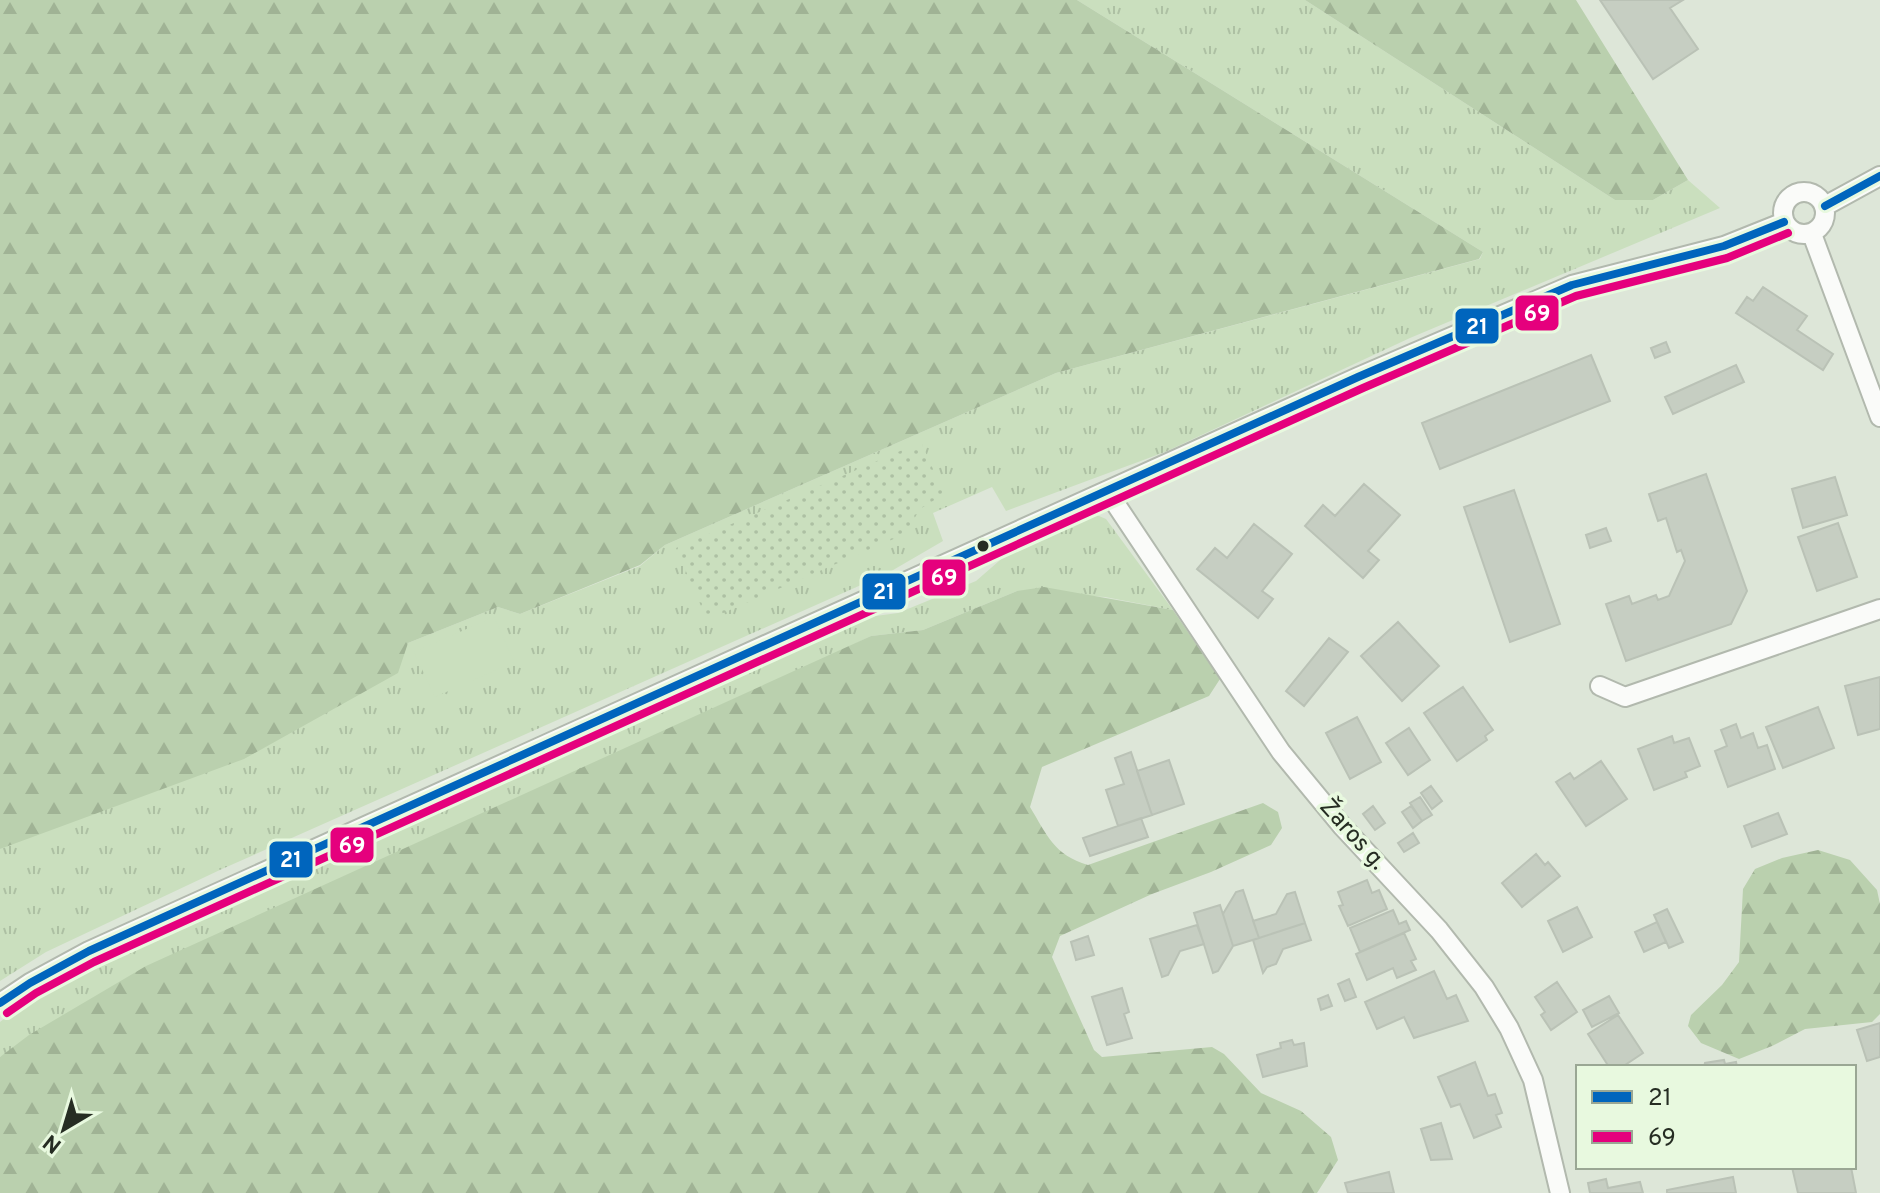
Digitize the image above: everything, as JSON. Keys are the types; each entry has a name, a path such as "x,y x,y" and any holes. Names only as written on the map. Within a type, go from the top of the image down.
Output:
{"street":[{"path":"1825,206 1880,176"},
{"path":"1811,193 1820,198 1825,206 1826,217 1821,227 1812,234 1801,235 1791,231 1784,222 1785,202 1793,195 1811,193"},
{"path":"0,1003 89,951 1358,377 1572,285 1724,246 1784,222"},
{"path":"1812,234 1880,417"},
{"name":"Žaros g.","path":"1107,491 1281,752 1342,826 1439,930 1484,987 1509,1028 1533,1080 1560,1193"},
{"path":"1600,686 1625,697 1880,609"}],"green space":[{"path":"0,0 1077,0 1483,252 1479,259 1056,373 665,545 640,565 520,614 498,607 408,643 398,673 244,759 0,849"},
{"path":"1077,0 1305,0 1615,200 1653,200 1688,180 1720,208 1410,338 1165,452 1006,511 992,487 933,513 943,541 888,573 222,869 46,952 0,981 0,849 408,643 498,607 520,614 640,566 665,545 1056,373 1480,259 1483,252"},
{"path":"1305,0 1576,0 1688,180 1653,200 1615,200"},
{"path":"921,442 944,494 920,509 905,534 707,620 676,548"},
{"path":"1081,513 1092,513 1106,519 1173,610 1105,597 1017,591 923,630 871,636 0,1057 0,1022 22,1005 435,808 853,619 898,613 976,581 1021,542"},
{"path":"1044,587 1173,610 1220,679 1209,696 1042,767 1030,807 1059,850 1088,865 1263,803 1278,812 1282,828 1271,845 1060,936 1052,957 1094,1050 1102,1057 1212,1047 1224,1054 1261,1093 1301,1111 1331,1137 1338,1160 1317,1193 0,1193 0,1057 29,1035 146,966 871,636 923,630 1017,591"},
{"path":"494,617 514,662 435,697 414,652"},
{"path":"1818,850 1850,860 1877,890 1880,904 1880,1014 1872,1022 1805,1029 1739,1059 1701,1043 1688,1026 1691,1015 1722,985 1739,962 1743,889 1755,869 1782,858"}],"building":[{"path":"1600,0 1683,0 1670,8 1698,49 1653,79"},
{"path":"1763,287 1807,316 1797,330 1833,354 1823,370 1736,313 1747,297 1753,301"},
{"path":"1666,342 1670,352 1655,358 1651,348"},
{"path":"1591,355 1610,401 1440,469 1422,423"},
{"path":"1736,365 1744,382 1673,414 1665,397"},
{"path":"1706,474 1747,591 1731,624 1626,661 1606,604 1629,596 1632,604 1656,595 1658,600 1669,596 1685,561 1681,550 1677,552 1666,518 1658,521 1649,494"},
{"path":"1835,477 1847,515 1803,528 1792,489"},
{"path":"1364,484 1400,515 1368,551 1379,560 1363,578 1305,526 1323,505 1335,516"},
{"path":"1514,490 1560,624 1510,642 1464,507"},
{"path":"1838,523 1857,577 1817,591 1798,537"},
{"path":"1254,524 1292,554 1262,591 1273,599 1258,618 1197,569 1215,548 1227,558"},
{"path":"1606,528 1611,541 1590,548 1586,535"},
{"path":"1398,622 1439,666 1402,701 1361,656"},
{"path":"1329,638 1348,652 1304,706 1286,691"},
{"path":"1880,677 1880,729 1858,735 1845,686"},
{"path":"1463,687 1493,730 1485,736 1487,740 1457,761 1424,713"},
{"path":"1818,707 1834,748 1783,768 1766,727"},
{"path":"1357,717 1381,762 1350,779 1326,733"},
{"path":"1736,724 1741,738 1753,733 1758,748 1767,745 1775,769 1728,787 1715,751 1727,746 1721,730"},
{"path":"1409,728 1430,760 1408,775 1386,743"},
{"path":"1672,736 1674,743 1689,738 1700,766 1685,772 1687,777 1654,790 1638,749"},
{"path":"1131,752 1152,815 1118,826 1106,790 1124,784 1115,758"},
{"path":"1169,760 1184,804 1152,815 1137,771"},
{"path":"1601,761 1627,799 1586,826 1556,782 1570,773 1574,779"},
{"path":"1431,786 1442,801 1432,809 1421,793"},
{"path":"1420,797 1432,815 1422,821 1410,803"},
{"path":"1373,806 1385,823 1375,830 1363,814"},
{"path":"1411,806 1422,821 1413,828 1402,812"},
{"path":"1778,813 1787,834 1752,847 1744,826"},
{"path":"1141,818 1148,837 1090,856 1083,838"},
{"path":"1413,833 1419,843 1404,852 1398,843"},
{"path":"1536,854 1560,876 1522,907 1502,883"},
{"path":"1367,880 1372,893 1379,890 1387,909 1348,926 1339,906 1343,905 1338,892"},
{"path":"1243,890 1259,938 1233,946 1223,914 1236,892"},
{"path":"1295,892 1305,923 1259,938 1253,921 1276,914 1287,894"},
{"path":"1220,905 1233,946 1218,971 1213,973 1194,913"},
{"path":"1577,907 1592,937 1563,952 1548,921"},
{"path":"1667,909 1683,942 1669,948 1654,915"},
{"path":"1393,910 1399,924 1406,921 1410,930 1360,952 1350,928"},
{"path":"1657,922 1666,942 1644,952 1635,932"},
{"path":"1305,923 1311,940 1283,949 1276,964 1267,967 1263,973 1253,940"},
{"path":"1197,925 1204,944 1180,951 1168,975 1162,977 1150,939"},
{"path":"1404,933 1416,959 1411,961 1416,970 1397,978 1393,968 1367,980 1356,954"},
{"path":"1088,936 1094,955 1076,960 1071,942"},
{"path":"1434,971 1447,999 1456,995 1468,1021 1414,1038 1404,1017 1377,1029 1365,1002"},
{"path":"1349,979 1356,997 1345,1001 1338,984"},
{"path":"1557,982 1577,1012 1551,1030 1541,1015 1545,1012 1535,997"},
{"path":"1122,988 1129,1012 1124,1014 1132,1038 1107,1045 1092,997"},
{"path":"1328,995 1332,1006 1321,1010 1318,999"},
{"path":"1609,996 1619,1013 1592,1027 1583,1010"},
{"path":"1618,1015 1643,1053 1625,1065 1608,1065 1588,1034"},
{"path":"1880,1023 1880,1057 1867,1061 1857,1030"},
{"path":"1292,1040 1294,1045 1304,1043 1307,1066 1263,1077 1257,1055 1281,1048 1280,1043"},
{"path":"1724,1060 1725,1064 1736,1062 1737,1065 1704,1065"},
{"path":"1475,1062 1488,1096 1495,1094 1502,1113 1496,1115 1501,1127 1474,1138 1460,1104 1451,1107 1438,1077"},
{"path":"1441,1123 1452,1159 1431,1160 1421,1129"},
{"path":"1792,1169 1851,1169 1856,1193 1798,1193"},
{"path":"1389,1172 1394,1193 1348,1193 1345,1183"},
{"path":"1733,1177 1736,1193 1667,1193 1667,1190"},
{"path":"1606,1179 1608,1188 1640,1182 1643,1193 1590,1193 1588,1183"}],"transit line":[{"name":"21","path":"1825,206 1880,176"},
{"name":"21","path":"0,1003 89,951 1358,377 1572,285 1724,246 1784,222"},
{"name":"69","path":"7,1013 36,993 94,962 1363,388 1576,296 1727,258 1788,233"}]}
